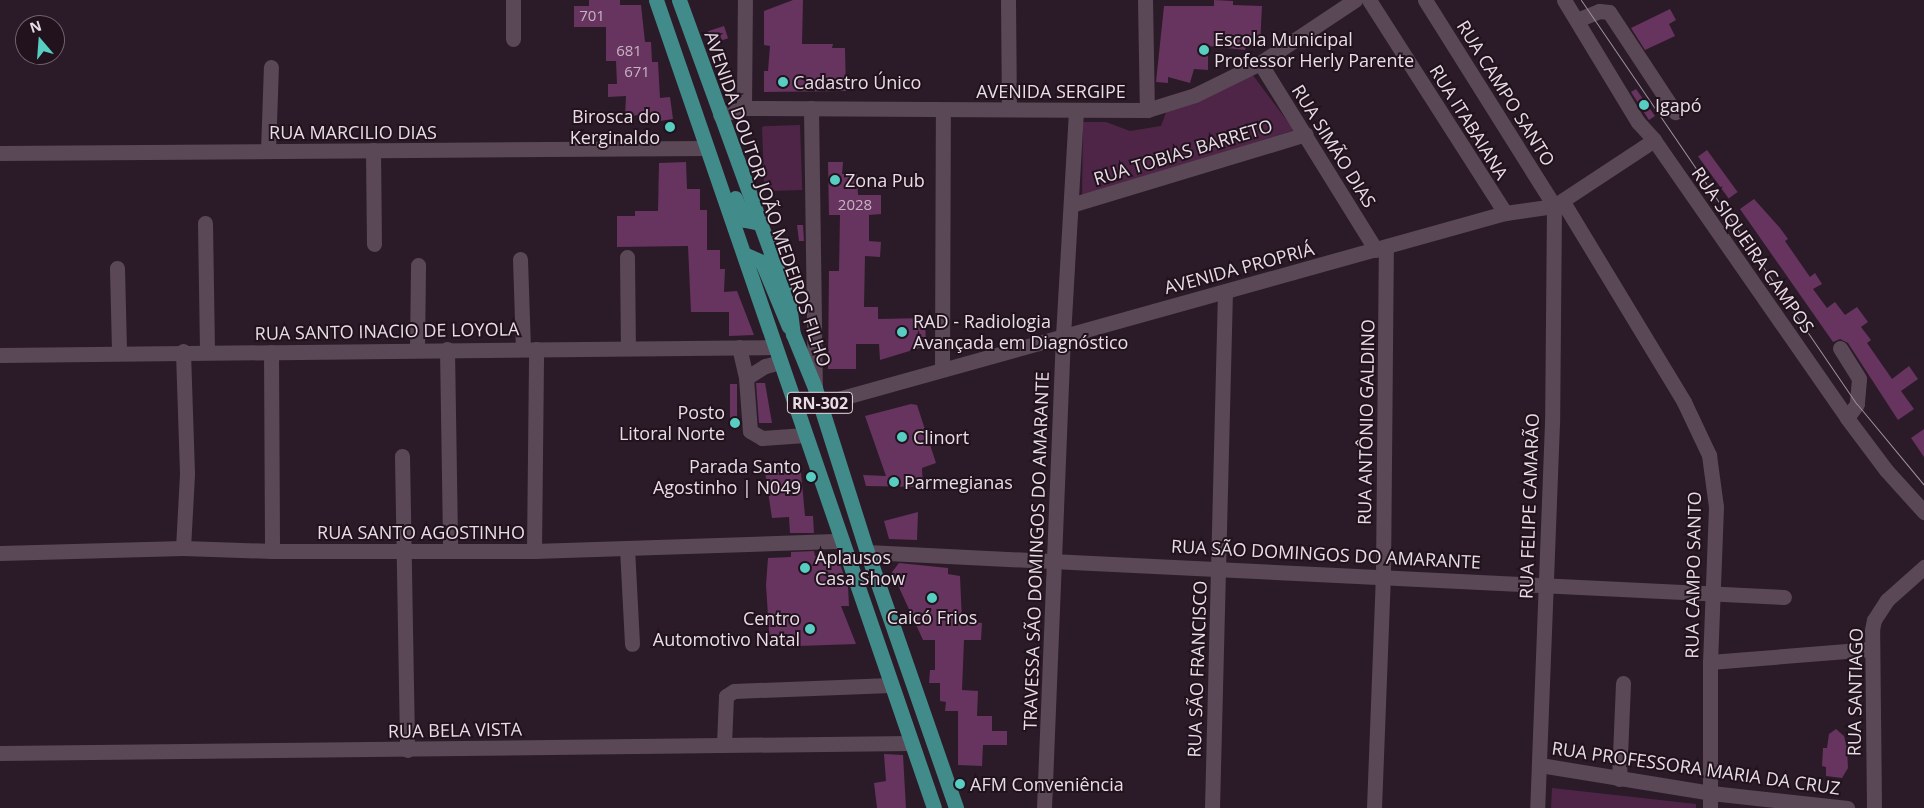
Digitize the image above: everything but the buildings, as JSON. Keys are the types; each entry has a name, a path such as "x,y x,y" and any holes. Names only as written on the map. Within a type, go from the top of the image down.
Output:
{"main road":[{"name":"RN-302","path":"656,0 934,808"},
{"name":"AVENIDA DOUTOR JOÃO MEDEIROS FILHO","path":"679,0 789,303 793,334 815,388 867,552 956,808"},
{"path":"706,148 725,173 741,216 745,220 761,224"},
{"path":"744,254 762,262 776,301 793,334"}],"street":[{"path":"513,0 513,39"},
{"path":"744,108 745,0"},
{"path":"1008,0 1009,109"},
{"path":"1145,0 1147,110"},
{"name":"AVENIDA SERGIPE","path":"720,114 744,108 1147,110 1195,95 1260,63 1355,0"},
{"name":"RUA ITABAIANA","path":"1369,0 1505,213"},
{"name":"RUA CAMPO SANTO","path":"1426,0 1559,204 1698,429 1708,455 1716,507 1710,662 1710,800"},
{"name":"RUA SIQUEIRA CAMPOS","path":"1564,0 1604,70 1847,418 1886,470 1924,512"},
{"path":"1577,20 1596,5 1608,12 1675,112"},
{"name":"RUA SIMÃO DIAS","path":"1260,63 1381,248"},
{"path":"268,151 271,67"},
{"path":"810,108 815,388"},
{"path":"942,369 943,110"},
{"name":"TRAVESSA SÃO DOMINGOS DO AMARANTE","path":"1044,808 1051,682 1052,559 1076,110"},
{"name":"RUA TOBIAS BARRETO","path":"1071,205 1306,134"},
{"name":"AVENIDA PROPRIÁ","path":"820,404 1505,213 1559,204 1654,140"},
{"name":"RUA MARCILIO DIAS","path":"0,153 706,148"},
{"path":"373,150 374,244"},
{"name":"RUA FELIPE CAMARÃO","path":"1537,808 1559,204"},
{"path":"205,223 207,351"},
{"name":"RUA ANTÔNIO GALDINO","path":"1374,808 1383,576 1381,248"},
{"path":"627,257 628,347"},
{"path":"520,259 530,348 534,551"},
{"path":"416,349 418,265"},
{"path":"117,268 119,352"},
{"name":"RUA SÃO FRANCISCO","path":"1212,808 1225,291"},
{"path":"739,347 746,378 750,431 762,438 805,436"},
{"name":"RUA SANTO INACIO DE LOYOLA","path":"0,355 183,351 271,352 416,349 775,347"},
{"path":"1840,348 1859,379 1857,404 1847,418"},
{"path":"446,349 450,550"},
{"path":"183,351 187,473 183,548"},
{"path":"271,352 272,552"},
{"path":"746,378 765,366 780,362"},
{"path":"402,456 407,750"},
{"name":"RUA SANTO AGOSTINHO","path":"0,553 183,548 272,552 534,551 842,541"},
{"path":"627,548 632,644"},
{"name":"RUA SÃO DOMINGOS DO AMARANTE","path":"867,552 1052,559 1784,597"},
{"name":"RUA SANTIAGO","path":"1874,808 1872,630 1878,612 1924,567"},
{"path":"1710,662 1871,649"},
{"path":"1619,779 1623,683"},
{"path":"724,744 726,696 734,691 891,684"},
{"name":"RUA BELA VISTA","path":"0,753 911,743"},
{"name":"RUA PROFESSORA MARIA DA CRUZ","path":"1540,765 1619,779 1710,800 1847,808"}],"shaded area":[{"path":"1252,74 1294,130 1082,198 1083,122 1106,122 1130,131 1161,126 1167,110"},
{"path":"800,125 802,190 764,191 762,126"},
{"path":"1552,788 1696,804 1696,808 1551,808"}],"tram line":[{"path":"1581,0 1857,404 1924,485"}],"place":[{"name":"Escola Municipal Professor Herly Parente","path":"1204,50"},
{"name":"Cadastro Único","path":"783,82"},
{"name":"Igapó","path":"1644,105"},
{"name":"Birosca do Kerginaldo","path":"670,127"},
{"name":"Zona Pub","path":"835,180"},
{"name":"RAD - Radiologia Avançada em Diagnóstico","path":"902,332"},
{"name":"Posto Litoral Norte","path":"735,423"},
{"name":"Clinort","path":"902,437"},
{"name":"Parada Santo Agostinho | N049","path":"811,477"},
{"name":"Parmegianas","path":"894,482"},
{"name":"Aplausos Casa Show","path":"805,568"},
{"name":"Caicó Frios","path":"932,598"},
{"name":"Centro Automotivo Natal","path":"810,629"},
{"name":"AFM Conveniência","path":"960,784"}]}
